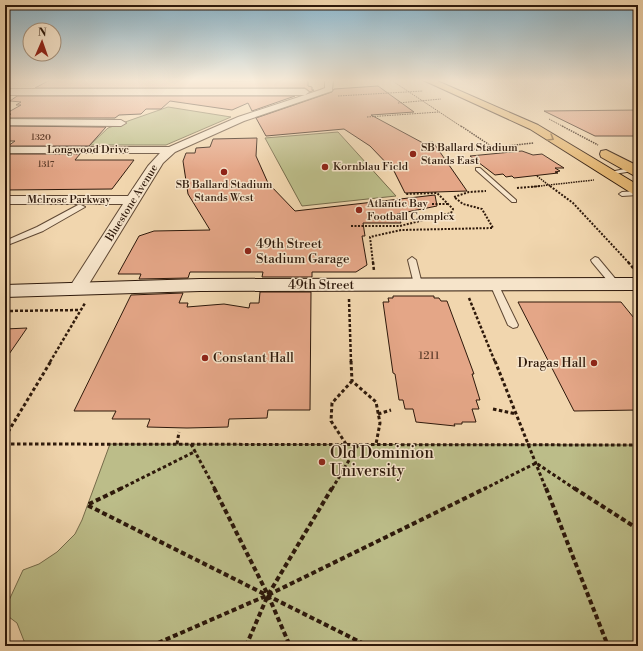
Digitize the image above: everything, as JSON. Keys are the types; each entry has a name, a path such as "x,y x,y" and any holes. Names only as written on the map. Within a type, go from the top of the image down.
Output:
{"main road":[{"path":"492,110 534,127 604,176 638,192"},
{"path":"523,110 544,119"},
{"path":"595,147 636,170"}],"street":[{"name":"Bluestone Avenue","path":"82,295 132,204 159,160 171,150 241,119 267,110"},
{"path":"5,122 121,123"},
{"name":"Longwood Drive","path":"5,150 171,150"},
{"name":"Melrose Parkway","path":"5,200 132,204"},
{"name":"Melrose Parkway","path":"5,208 80,207 132,204"},
{"name":"49th Street","path":"5,291 82,295 200,285 616,284 637,278"}],"lane":[{"path":"478,169 514,201"},
{"path":"604,176 636,170"},
{"path":"622,194 638,192"},
{"path":"5,244 40,230 80,207"},
{"path":"412,260 418,284"},
{"path":"595,260 616,284"},
{"path":"494,284 513,325"}],"path":[{"path":"367,117 439,112 500,152"},
{"path":"457,151 541,142"},
{"path":"537,176 551,185 573,203 637,278"},
{"path":"377,284 370,237 401,230 493,228 482,209 457,201 454,197 469,192 551,185 604,176"},
{"path":"351,226 400,226 451,213 453,210 437,193 405,194"},
{"path":"432,204 448,204"},
{"path":"400,226 401,230"},
{"path":"466,292 517,415 608,646"},
{"path":"346,444 331,422 332,403 352,382 348,293"},
{"path":"5,437 81,310 82,295"},
{"path":"5,311 81,310"},
{"path":"352,382 376,402 380,423 376,444"},
{"path":"378,414 391,410"},
{"path":"493,410 517,415"},
{"path":"177,444 180,432"},
{"path":"5,444 638,445"},
{"path":"191,444 196,451 268,594 290,646"},
{"path":"246,646 268,594 358,444"},
{"path":"196,451 87,505 268,594 368,646"},
{"path":"151,646 268,594 536,463"},
{"path":"536,463 638,529"}],"green space":[{"path":"158,110 189,110 231,117 166,145 90,145 108,128"},
{"name":"Kornblau Field","path":"338,132 396,196 302,206 265,138"},
{"path":"110,444 638,445 638,646 26,646 17,623 5,614 5,609 23,570 39,564 57,552 75,534 82,520"}],"building":[{"path":"11,110 145,110 141,114 119,115 115,118 5,118 11,114 5,114"},
{"path":"278,110 412,110 414,112 371,115 423,143 433,142 467,191 405,193 394,171 370,146 344,129 266,136 256,118"},
{"path":"638,110 638,136 595,136 544,111"},
{"path":"5,126 106,127 89,146 8,146 15,141 5,141"},
{"path":"257,138 256,156 268,183 295,211 435,195 437,206 397,214 401,223 363,223 365,236 362,236 367,265 356,272 312,272 312,277 262,277 263,272 190,272 188,278 139,279 141,274 118,274 139,236 154,231 210,230 188,194 183,161 186,153 195,153 196,148 210,147 213,139"},
{"path":"522,151 533,155 542,154 564,168 555,168 560,171 555,172 558,173 514,178 512,176 506,177 503,174 495,175 470,156"},
{"path":"5,154 80,154 75,160 134,160 112,189 5,190"},
{"name":"Constant Hall","path":"260,292 311,292 310,410 268,410 267,418 229,419 228,427 187,428 147,427 150,419 112,419 116,411 74,411 131,295 183,293 179,303 188,303 187,307 224,304 249,308 250,303 259,303"},
{"path":"393,296 434,296 434,298 439,298 441,301 447,301 474,374 472,374 480,400 476,400 479,409 472,409 476,422 462,422 462,424 454,424 455,426 416,422 413,409 405,409 403,400 399,400 395,374 393,373 383,302 389,302 388,298 393,298"},
{"name":"Dragas Hall","path":"518,302 621,302 638,323 638,410 574,411"},
{"path":"27,328 5,360 5,329"}],"place":[{"name":"SB Ballard Stadium Stands East","path":"413,154"},
{"name":"Kornblau Field","path":"325,167"},
{"name":"SB Ballard Stadium Stands West","path":"224,172"},
{"name":"Atlantic Bay Football Complex","path":"359,210"},
{"name":"49th Street Stadium Garage","path":"248,251"},
{"name":"Constant Hall","path":"205,358"},
{"name":"Dragas Hall","path":"594,363"},
{"name":"Old Dominion University","path":"322,462"}]}
